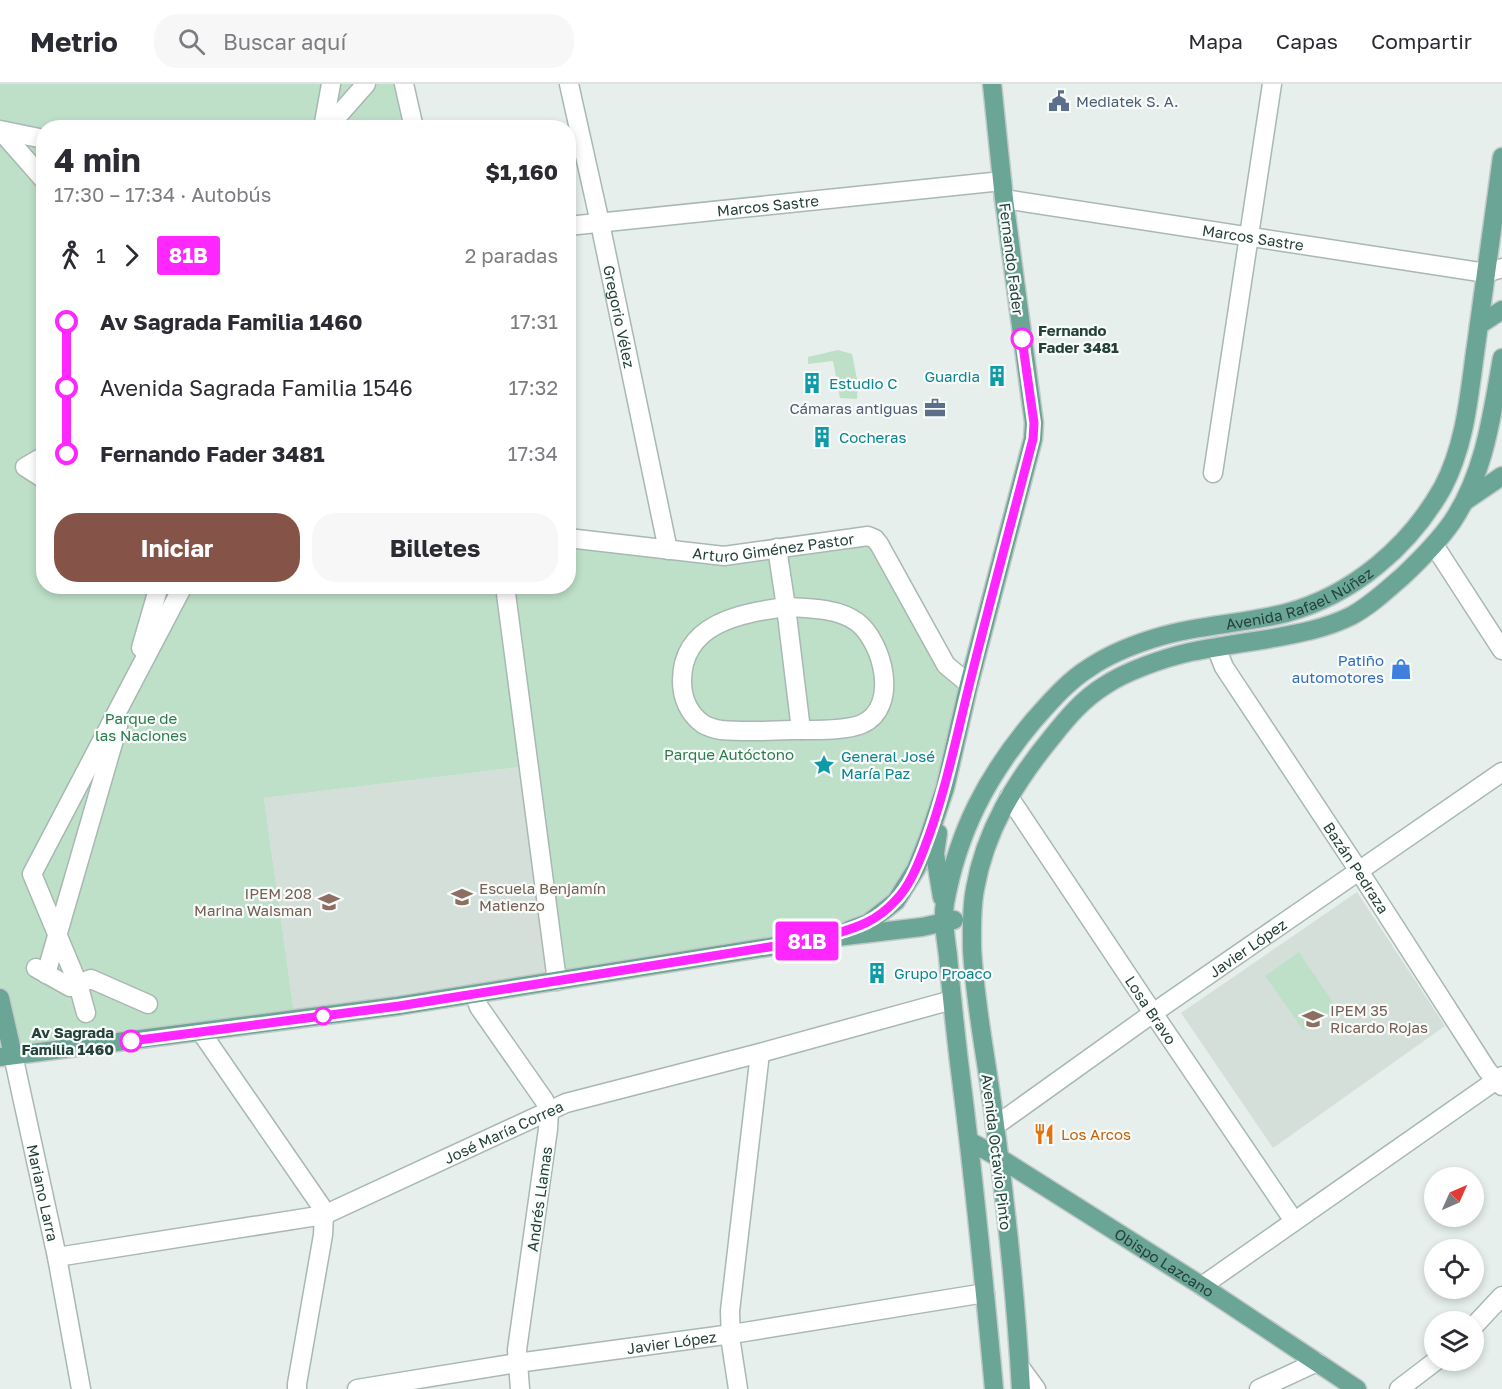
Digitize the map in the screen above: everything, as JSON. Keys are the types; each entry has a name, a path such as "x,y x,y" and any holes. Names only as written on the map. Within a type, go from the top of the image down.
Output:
{"main road":[{"name":"Fernando Fader","path":"819,939 868,923 896,901 916,869 945,788 969,684 1033,439 1034,423 1003,190 992,84"},
{"name":"Avenida Rafael Núñez","path":"944,915 959,847 974,809 1007,755 1029,726 1057,695 1089,668 1134,646 1171,633 1285,613 1341,590 1364,576 1395,549 1430,509 1454,463 1465,424 1479,325 1494,271 1502,157"},
{"path":"1479,325 1502,310"},
{"name":"Avenida Rafael Núñez","path":"971,916 983,853 993,827 1009,797 1038,754 1087,698 1121,676 1151,664 1216,647 1298,634 1350,616 1371,603 1419,561 1452,522 1473,483 1486,444 1502,358"},
{"path":"1464,502 1502,476"},
{"name":"Avenida Octavio Pinto","path":"945,788 934,854 944,915 994,1389"},
{"path":"916,869 934,854 974,809"},
{"path":"7,1056 399,1006 819,939 922,927 944,915 971,916"},
{"name":"Avenida Octavio Pinto","path":"971,916 974,983 999,1156 1013,1283 1021,1389"},
{"name":"Mariano Larra","path":"0,998 7,1056"},
{"name":"Obispo Lazcano","path":"969,1141 999,1156 1357,1389"}],"street":[{"path":"326,120 331,84"},
{"path":"332,120 366,84"},
{"path":"404,84 412,120"},
{"name":"Gregorio Vélez","path":"569,84 668,550"},
{"path":"1213,473 1272,84"},
{"path":"36,137 0,130 36,171"},
{"name":"Marcos Sastre","path":"576,225 1003,190 1250,236 1494,271"},
{"path":"36,461 25,467 36,474"},
{"name":"Arturo Giménez Pastor","path":"576,539 724,556 868,536 875,539 885,554 946,665 969,684"},
{"path":"1434,545 1502,650"},
{"path":"777,548 801,730"},
{"path":"148,1004 91,979 70,987 41,971 58,934 157,594"},
{"path":"86,1013 78,984 32,874 179,594"},
{"path":"506,594 557,981"},
{"path":"786,608 823,609 855,620 867,631 884,671 882,699 877,711 862,724 828,730 801,730 718,730 705,725 692,713 685,702 682,681 684,663 697,640 707,630 733,617 756,611 786,608"},
{"name":"Bazán Pedraza","path":"1216,647 1224,667 1487,1070 1500,1081"},
{"name":"Javier López","path":"995,1126 1152,1013 1502,772"},
{"name":"Losa Bravo","path":"1009,797 1152,1013 1294,1221"},
{"path":"474,994 478,1007 544,1100 549,1111"},
{"name":"José María Correa","path":"57,1257 324,1215 549,1111 580,1099 760,1053 952,1000"},
{"path":"201,1032 321,1206 324,1215 323,1235 297,1389"},
{"path":"738,1389 731,1343 730,1311 760,1053"},
{"name":"Mariano Larra","path":"7,1056 57,1257 81,1389"},
{"path":"1202,1286 1500,1081"},
{"name":"Andrés Llamas","path":"520,1389 517,1350 549,1111"},
{"name":"Javier López","path":"357,1389 517,1363 732,1334 985,1293"},
{"path":"1484,1315 1502,1296"},
{"path":"1259,1389 1317,1362"},
{"path":"1020,1367 1036,1389"},
{"path":"1399,1389 1424,1370"}],"shaded area":[{"name":"Escuela Benjamín Matienzo","path":"528,766 557,981 295,1020 264,798"},
{"name":"IPEM 35 Ricardo Rojas","path":"1357,892 1445,1026 1273,1148 1181,1013"}],"green space":[{"path":"0,84 404,84 412,120 36,120 36,594 576,594 576,539 724,556 879,544 969,684 945,788 896,901 868,923 557,981 529,766 264,798 295,1020 13,1055 0,997"},
{"path":"838,350 852,354 858,384 857,399 840,398 833,361 808,364 808,357"},
{"path":"1299,952 1336,1007 1303,1030 1265,976"}],"bus line":[{"name":"81B","path":"131,1041 399,1006 819,939 868,923 896,901 916,869 945,788 969,684 1033,439 1034,423 1022,339"}],"place":[{"name":"Mediatek S. A.","path":"1059,101"},
{"name":"Fernando Fader 3481","path":"1022,339"},
{"name":"Guardia","path":"997,376"},
{"name":"Estudio C","path":"812,383"},
{"name":"Cámaras antiguas","path":"935,408"},
{"name":"Cocheras","path":"822,437"},
{"name":"Patiño automotores","path":"1401,669"},
{"name":"General José María Paz","path":"824,765"},
{"name":"Escuela Benjamín Matienzo","path":"462,897"},
{"name":"IPEM 208 Marina Waisman","path":"329,902"},
{"name":"Grupo Proaco","path":"877,973"},
{"name":"IPEM 35 Ricardo Rojas","path":"1313,1019"},
{"name":"Av Sagrada Familia 1460","path":"131,1041"},
{"name":"Los Arcos","path":"1044,1134"}],"park label":[{"name":"Parque de las Naciones","path":"141,726"},
{"name":"Parque Autóctono","path":"729,754"}]}
